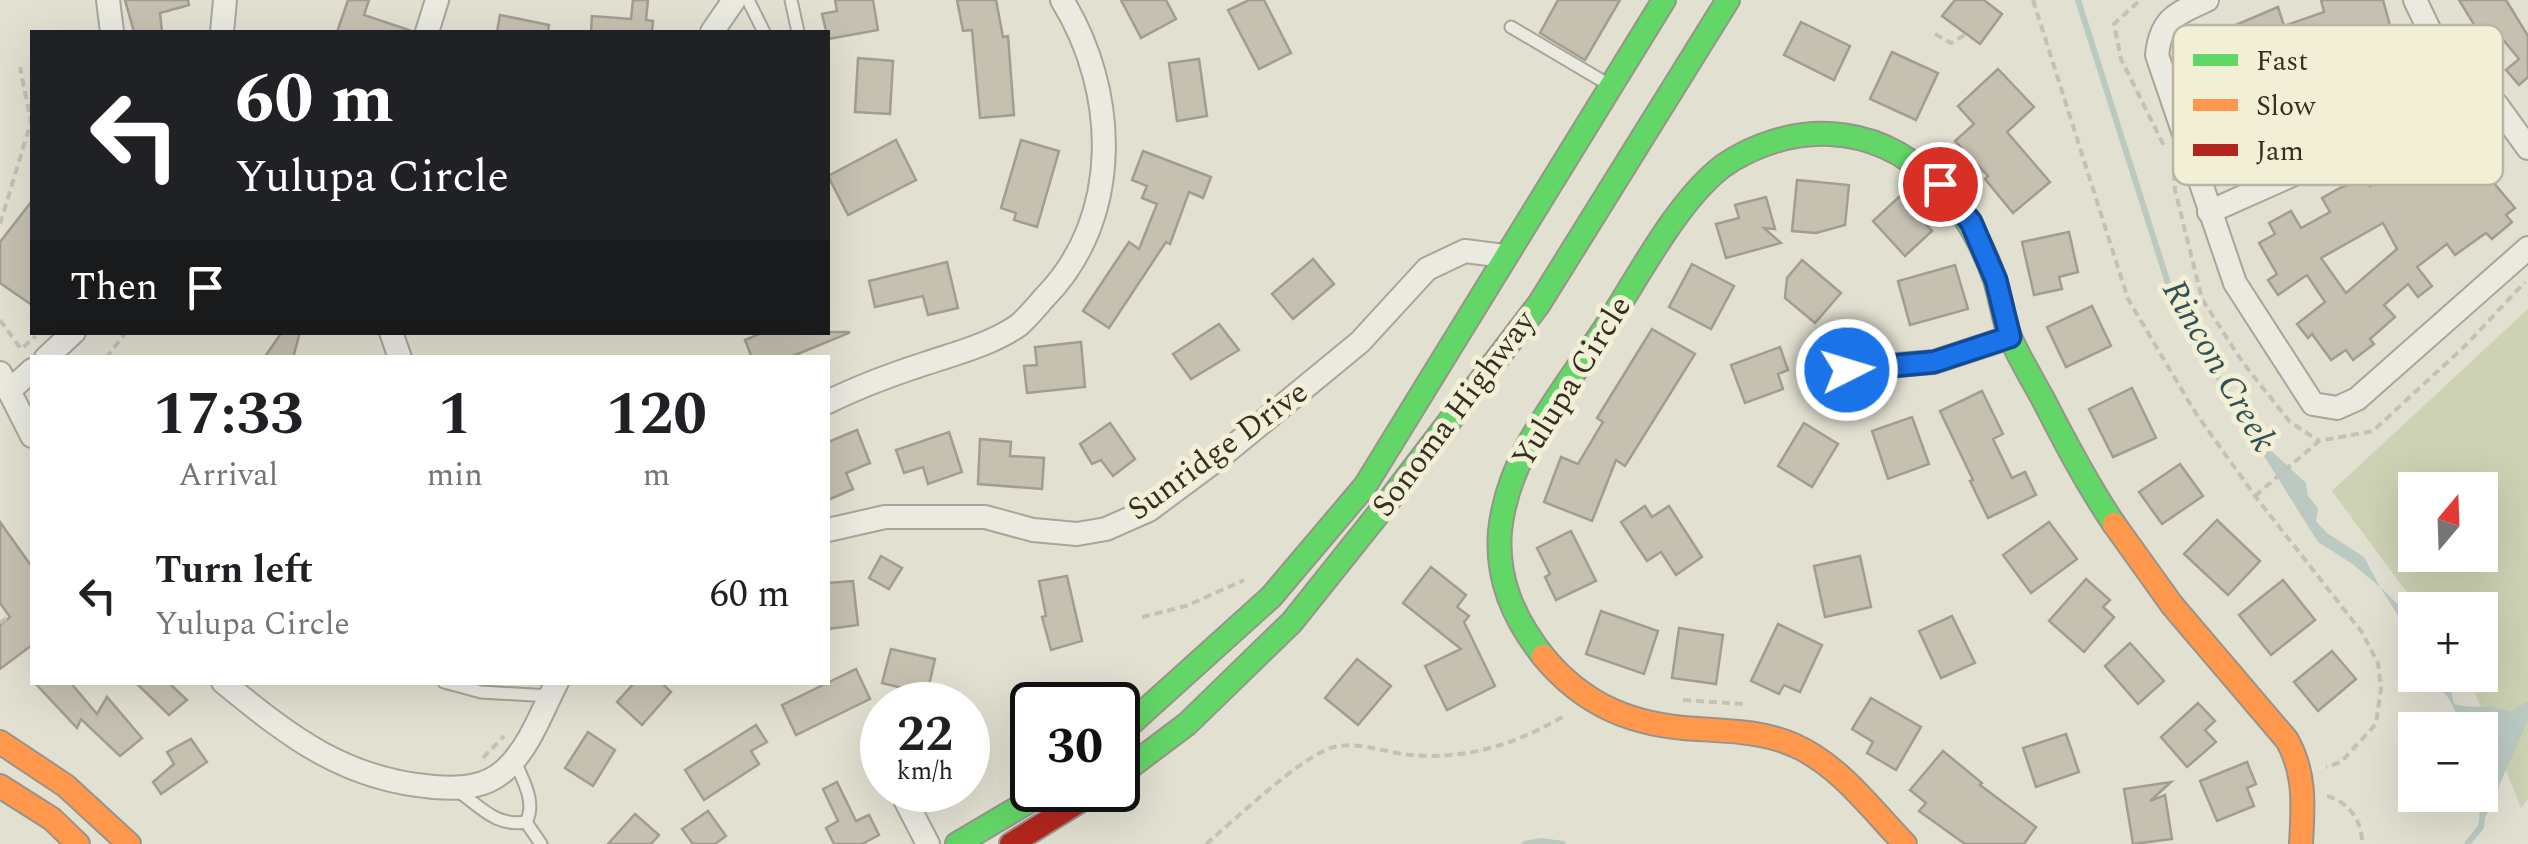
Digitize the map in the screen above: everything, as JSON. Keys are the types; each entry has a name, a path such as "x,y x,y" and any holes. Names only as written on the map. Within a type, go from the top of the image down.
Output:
{"main road":[{"name":"Sonoma Highway","path":"1140,715 1271,597 1366,486 1664,0"},
{"name":"Sonoma Highway","path":"1140,759 1187,724 1292,622 1387,504 1539,304 1728,0"},
{"name":"Yulupa Circle","path":"1905,844 1801,748 1751,730 1652,724 1612,713 1579,697 1528,641 1506,599 1498,543 1501,512 1512,477 1529,444 1687,202 1722,167 1757,148 1794,136 1832,134 1874,144 1910,161 1940,184 1971,222 1996,280 2010,337 2088,486 2172,604 2287,740 2313,791 2301,844"},
{"path":"0,742 66,786 129,844"},
{"path":"0,786 52,819 78,844"},
{"path":"957,844 1011,812"},
{"path":"1011,844 1063,812"}],"street":[{"path":"108,0 112,30"},
{"path":"222,30 226,0"},
{"path":"428,30 437,0"},
{"path":"713,30 734,0"},
{"path":"830,401 870,382 977,346 1019,324 1062,280 1084,242 1098,208 1105,140 1101,97 1062,0"},
{"path":"2173,101 2158,55 2160,34 2175,14 2207,0"},
{"path":"2415,0 2425,25"},
{"path":"2503,114 2528,148"},
{"path":"2200,185 2235,283 2313,404 2336,408 2356,398 2528,248"},
{"path":"2209,212 2270,185"},
{"name":"Sunridge Drive","path":"830,530 885,517 985,517 1033,530 1077,534 1106,529 1149,510 1229,450 1360,342 1428,269 1464,251 1504,256"},
{"path":"49,355 71,335"},
{"path":"1847,370 1934,362 2010,337"},
{"path":"30,371 3,387 30,433"},
{"path":"227,685 312,750 354,771 396,784 455,789 478,786 504,770 554,689"},
{"path":"911,812 928,844"}],"lane":[{"path":"748,0 763,30"},
{"path":"791,0 798,30"},
{"path":"1512,27 1610,85"},
{"path":"455,685 481,692 554,689"},
{"path":"514,759 530,799 531,812 526,822"},
{"path":"455,789 494,820 526,822"},
{"path":"526,822 541,844"}],"path":[{"path":"2033,0 2128,300 2195,412 2361,631 2378,663 2381,688 2376,724 2341,762 2318,770 2313,791 2338,799 2350,809 2363,830 2362,844"},
{"path":"1934,34 1951,43 1966,34"},
{"path":"20,68 30,113"},
{"path":"0,224 30,128"},
{"path":"2255,496 2311,446 2344,434 2373,432 2466,346 2528,278"},
{"path":"0,320 21,348 36,335"},
{"path":"108,355 124,335"},
{"path":"1142,617 1186,606 1256,574"},
{"path":"0,612 5,619"},
{"path":"1206,844 1302,763 1335,746 1411,755 1479,753 1529,736 1566,716 1579,697"},
{"path":"1677,700 1737,702 1755,708"},
{"path":"479,762 515,726"}],"green space":[{"path":"2528,309 2528,799 2521,808 2498,750 2498,712 2483,712 2475,692 2498,692 2498,592 2407,592 2332,491"}],"shaded area":[{"path":"2239,414 2306,483 2308,496 2318,508 2316,521 2364,557 2380,587 2318,542 2262,453 2248,447"},
{"path":"2380,587 2398,604 2398,616"},
{"path":"2443,692 2451,692 2454,704 2511,712 2528,701 2528,720 2498,788 2498,712 2455,712"},
{"path":"2479,812 2488,812 2481,827"}],"building":[{"path":"125,0 188,0 189,5 160,13 162,30 133,30"},
{"path":"348,0 369,0 364,15 409,30 338,30"},
{"path":"633,0 648,0 646,20 653,21 652,30 591,30 592,16 631,19"},
{"path":"835,0 873,0 878,30 830,39 822,14 837,11"},
{"path":"957,0 996,0 1003,37 1008,36 1014,115 980,118 972,30 963,31"},
{"path":"1121,0 1166,0 1176,19 1141,38"},
{"path":"1249,0 1264,0 1291,53 1259,69 1228,10"},
{"path":"1558,0 1620,0 1585,60 1540,33"},
{"path":"1955,0 1984,0 2002,14 1980,44 1942,16"},
{"path":"2321,0 2383,0 2390,25 2287,25 2324,12"},
{"path":"2459,0 2506,0 2528,36 2528,77 2519,85 2506,70 2519,59 2503,40 2503,25 2474,25"},
{"path":"2278,7 2284,25 2236,25"},
{"path":"500,15 549,25 548,30 497,30"},
{"path":"1801,22 1850,46 1834,80 1784,55"},
{"path":"1892,52 1938,73 1916,120 1870,99"},
{"path":"858,58 893,61 890,114 855,112"},
{"path":"1199,59 1207,116 1177,121 1169,63"},
{"path":"1998,69 2034,107 2007,132 2050,182 2013,213 1985,179 1988,176 1955,141 1974,124 1958,106"},
{"path":"896,140 916,180 848,215 830,175"},
{"path":"1021,140 1059,151 1037,227 1014,220 1016,213 1001,208"},
{"path":"1143,151 1211,177 1203,198 1189,192 1170,244 1166,242 1109,328 1083,311 1129,242 1139,249 1157,204 1142,198 1147,186 1132,180"},
{"path":"1797,180 1849,185 1845,225 1816,233 1792,231"},
{"path":"2347,185 2496,185 2515,208 2506,215 2512,222 2492,239 2486,233 2455,255 2447,244 2417,267 2432,286 2418,297 2408,284 2384,305 2395,317 2370,339 2374,344 2353,360 2346,350 2331,360 2312,334 2308,338 2297,324 2325,302 2307,275 2278,295 2268,280 2277,274 2259,243 2275,234 2269,223 2291,211 2301,228 2330,212 2322,198","holes":["2383,223 2397,249 2346,293 2321,258"]},
{"path":"1900,196 1932,231 1905,256 1873,221"},
{"path":"1766,197 1775,229 1764,228 1781,243 1726,258 1716,224 1739,218 1735,205"},
{"path":"30,204 30,304 0,283 0,242"},
{"path":"2069,232 2078,272 2059,277 2062,289 2034,295 2022,242"},
{"path":"1313,259 1334,284 1293,319 1272,294"},
{"path":"1802,260 1841,293 1815,323 1785,298 1787,278"},
{"path":"947,262 958,308 928,315 923,296 875,307 869,281"},
{"path":"1692,264 1734,286 1711,329 1669,307"},
{"path":"1955,265 1968,309 1910,325 1898,281"},
{"path":"2092,306 2111,346 2066,367 2047,327"},
{"path":"1219,324 1239,350 1191,379 1173,354"},
{"path":"1652,329 1695,354 1625,466 1616,460 1592,521 1544,502 1561,457 1578,464 1603,422 1597,418"},
{"path":"849,332 795,355 751,355 745,340 757,335"},
{"path":"280,335 299,335 294,355 266,355"},
{"path":"1081,342 1085,387 1027,393 1024,366 1037,365 1035,347"},
{"path":"1780,347 1788,370 1778,374 1783,389 1745,403 1731,365"},
{"path":"2132,388 2156,438 2113,457 2089,409"},
{"path":"1982,391 2003,434 1993,439 2012,478 2025,472 2036,495 1988,518 1940,411"},
{"path":"1912,417 1929,464 1888,479 1872,431"},
{"path":"1110,423 1135,459 1113,476 1101,460 1092,464 1080,444"},
{"path":"1804,423 1838,444 1812,487 1778,466"},
{"path":"857,430 870,463 846,473 853,489 830,499 830,441"},
{"path":"949,432 962,472 928,484 923,467 904,473 896,450"},
{"path":"980,439 1011,442 1010,456 1044,458 1042,489 978,484"},
{"path":"2180,464 2203,496 2162,524 2139,492"},
{"path":"1645,506 1652,517 1669,506 1702,557 1676,575 1661,552 1647,561 1621,522"},
{"path":"2217,520 2260,561 2228,595 2184,554"},
{"path":"0,522 30,564 30,646 0,669 0,625 10,617 0,603"},
{"path":"2049,522 2077,559 2031,593 2003,555"},
{"path":"1571,531 1596,581 1556,600 1545,577 1550,574 1537,548"},
{"path":"881,556 902,568 889,589 869,578"},
{"path":"1860,556 1871,607 1825,617 1814,566"},
{"path":"1431,567 1466,595 1457,607 1469,616 1464,622 1495,686 1447,710 1425,666 1461,649 1403,603"},
{"path":"1067,576 1082,641 1051,650 1042,617 1046,616 1039,581"},
{"path":"2086,579 2110,600 2103,607 2114,617 2084,652 2049,621"},
{"path":"2283,580 2315,620 2271,655 2239,615"},
{"path":"853,581 858,625 830,629 830,583"},
{"path":"1601,611 1658,631 1644,674 1586,654"},
{"path":"1952,616 1975,663 1941,678 1919,631"},
{"path":"1778,624 1822,645 1800,692 1784,685 1779,694 1751,681"},
{"path":"1679,628 1723,635 1716,684 1672,678"},
{"path":"2130,643 2164,681 2138,704 2105,666"},
{"path":"891,649 935,659 930,682 882,682"},
{"path":"2332,651 2356,679 2318,711 2294,682"},
{"path":"1357,659 1391,686 1358,725 1325,698"},
{"path":"856,669 862,682 860,704 796,735 782,705 830,685"},
{"path":"37,685 73,685 97,714 107,697 142,738 120,756 81,719 77,728"},
{"path":"138,685 171,685 187,700 169,715"},
{"path":"632,685 664,685 671,692 642,725 617,702"},
{"path":"1871,698 1921,727 1896,770 1867,753 1873,742 1852,729"},
{"path":"2198,703 2215,721 2205,730 2216,742 2187,767 2161,737"},
{"path":"756,725 767,742 751,751 759,764 704,800 685,770"},
{"path":"588,732 615,750 593,786 565,768"},
{"path":"2066,734 2079,772 2036,787 2023,748"},
{"path":"191,739 207,762 161,794 153,782 174,764 167,752"},
{"path":"1943,751 2036,827 2024,844 1965,844 1919,811 1926,803 1910,790"},
{"path":"2247,762 2256,784 2247,788 2254,806 2217,821 2200,781"},
{"path":"837,782 856,821 869,815 879,835 862,844 834,844 826,828 838,821 823,789"},
{"path":"2171,782 2150,801 2165,795 2172,839 2133,844 2124,789"},
{"path":"708,811 726,836 715,844 693,844 682,829"},
{"path":"635,814 659,835 651,844 608,844"}],"waterway":[{"name":"Rincon Creek","path":"2078,0 2173,299 2243,420"},
{"path":"2467,844 2481,827 2482,819"},
{"path":"1525,844 1563,844"}],"traffic: fast":[{"path":"1140,715 1271,597 1365,486 1664,0"},
{"path":"1140,759 1187,724 1292,622 1387,503 1539,304 1728,0"},
{"path":"1543,656 1523,628 1509,598 1501,566 1504,509 1523,455 1690,198 1723,166 1760,146 1788,138 1830,134 1860,138 1888,148 1935,181 1954,203 1984,253 2015,347 2114,524"},
{"path":"957,844 1011,812"}],"traffic: slow":[{"path":"2114,524 2172,605 2287,740 2300,778 2301,844"},
{"path":"1543,656 1593,700 1632,718 1675,727 1760,735 1796,746 1841,777 1905,844"},
{"path":"0,742 66,786 129,844"},
{"path":"0,786 52,819 78,844"}],"traffic: jam":[{"path":"1011,844 1063,812"}],"route":[{"path":"1847,370 1934,362 2010,337 1996,280 1971,222 1940,184"}]}
